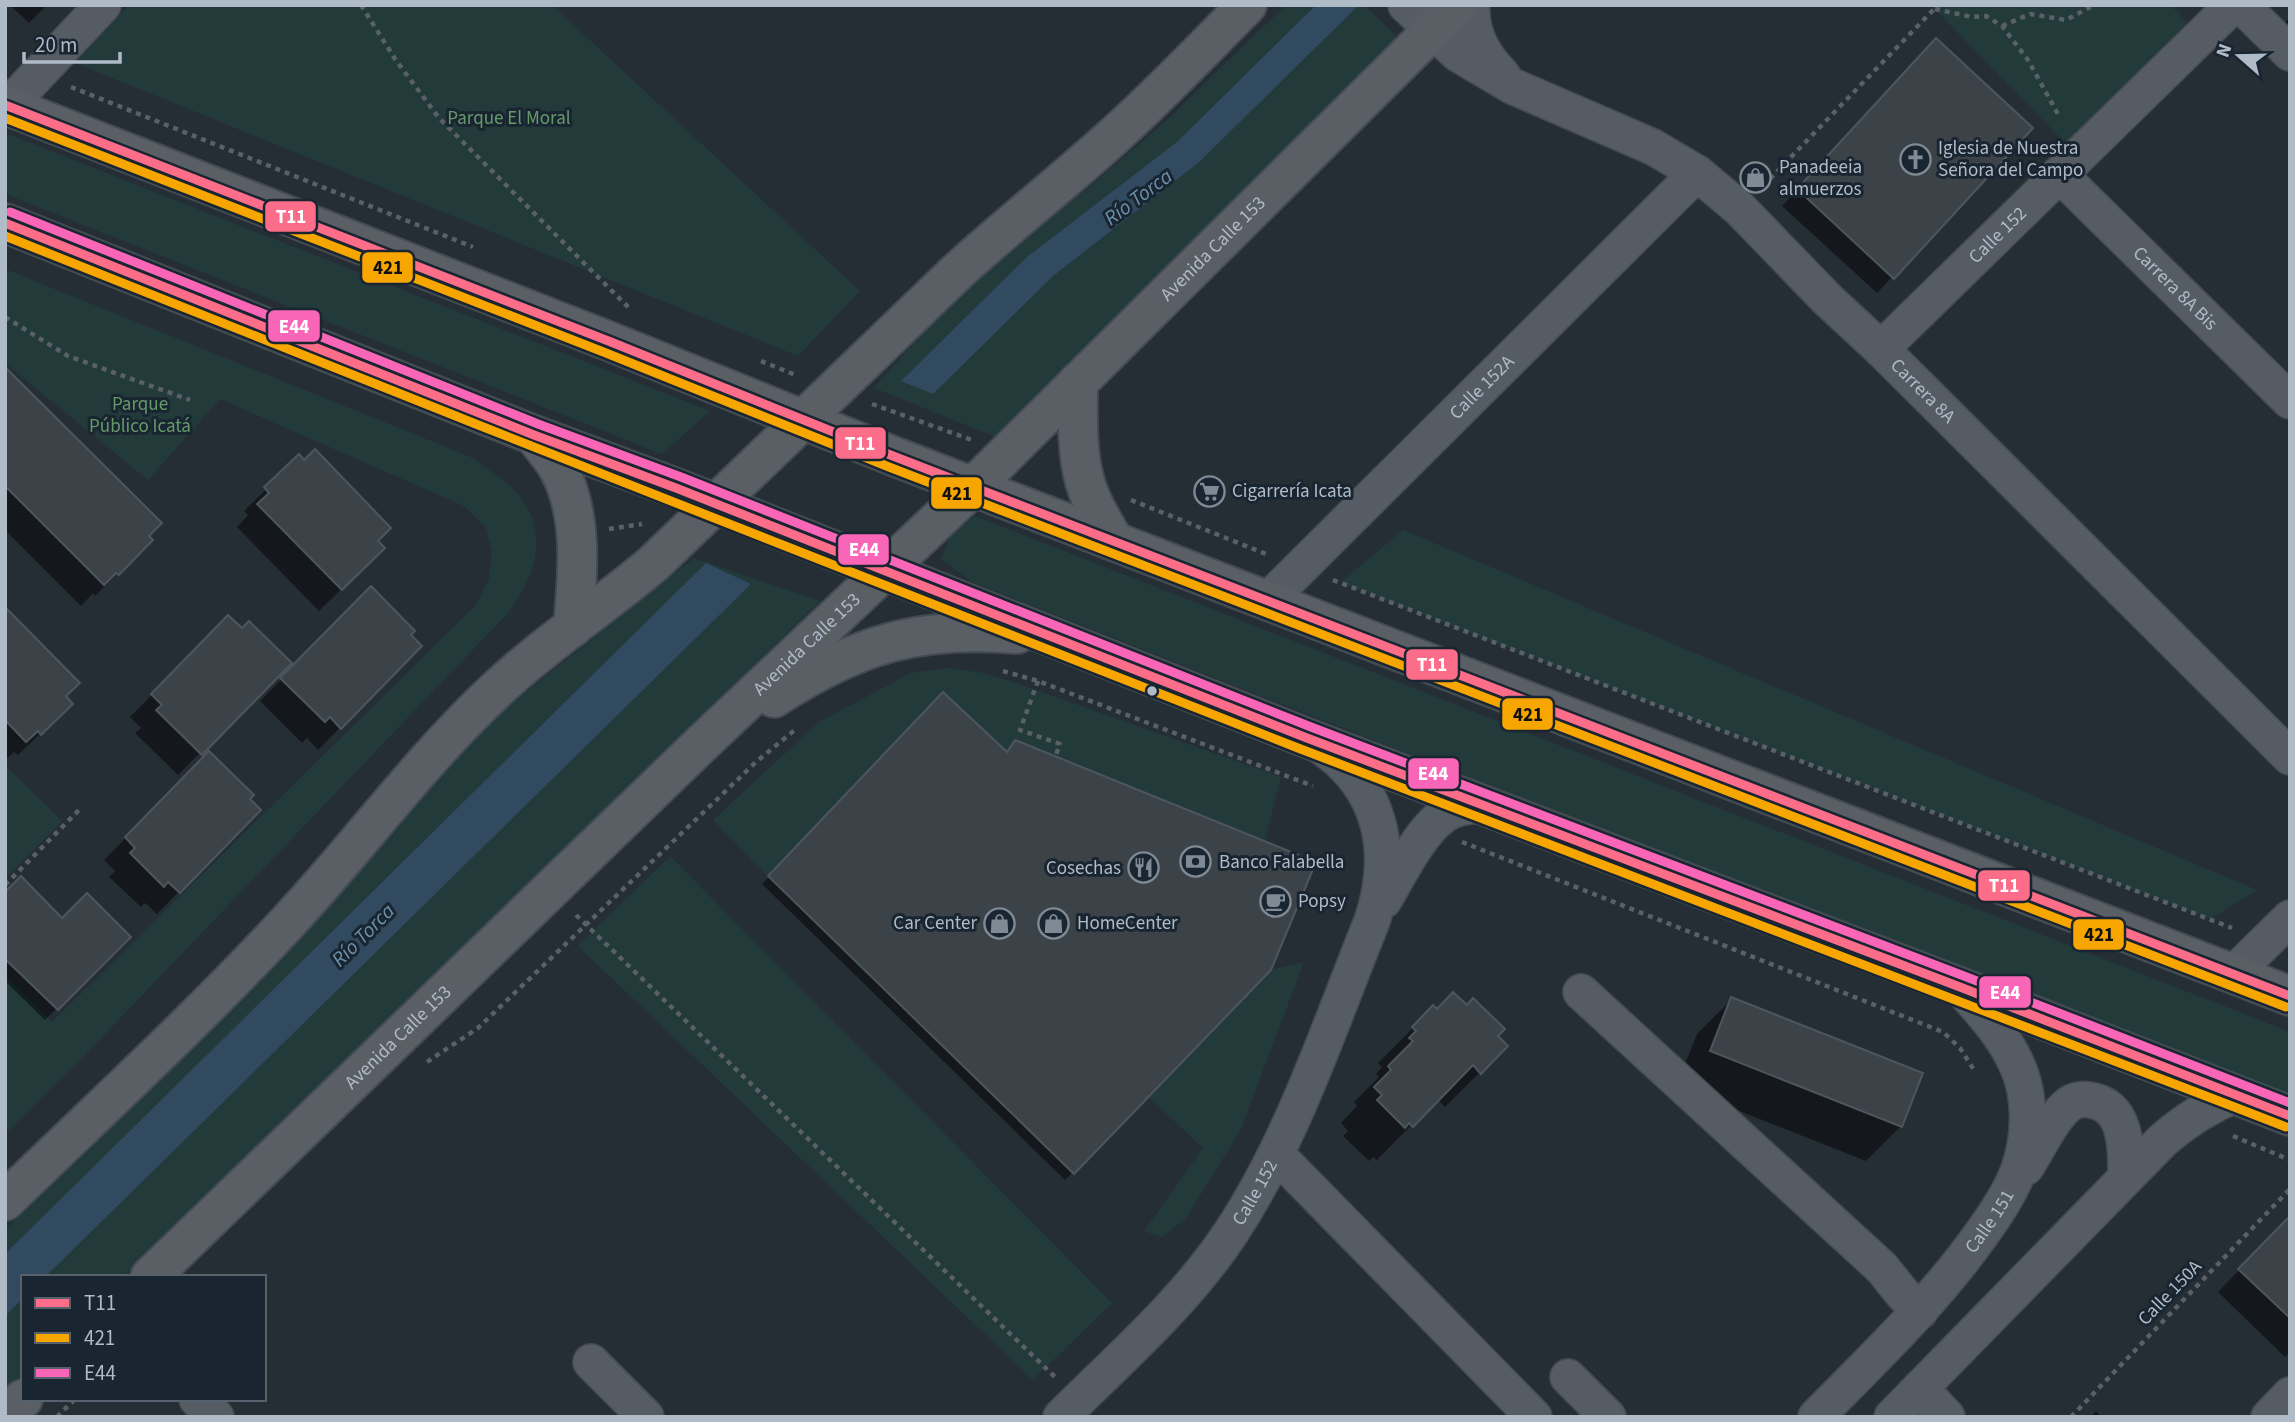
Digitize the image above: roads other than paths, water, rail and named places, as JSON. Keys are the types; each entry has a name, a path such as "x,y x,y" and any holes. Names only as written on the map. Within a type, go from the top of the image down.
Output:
{"main road":[{"path":"5,1201 254,959 494,691 532,657 653,564 729,510 818,425 834,390 999,233 1109,141 1247,5"},
{"name":"Avenida Calle 153","path":"152,1275 550,890 973,487 1078,382 1432,14"},
{"path":"7,105 893,456 2290,996"},
{"path":"5,223 415,385 534,435 1307,738 2290,1116"},
{"path":"1078,382 1079,452 1085,482 1096,510 1114,541"},
{"path":"534,435 557,466 567,489 573,516 577,543 573,626"},
{"path":"696,750 828,665 886,643 957,631 1054,637"},
{"path":"5,1416 21,1401"}],"street":[{"path":"7,105 103,5"},
{"name":"Carrera 8A","path":"1472,5 1471,16 1479,45 1492,65 1512,86"},
{"name":"Calle 152","path":"1881,349 2233,5"},
{"path":"2241,5 2290,53"},
{"name":"Carrera 8A","path":"1432,14 1458,54 1512,86 1653,147 1697,173 1740,209 1827,299 1881,349 2290,757"},
{"name":"Calle 152A","path":"1267,601 1697,173"},
{"name":"Carrera 8A Bis","path":"2059,174 2290,401"},
{"name":"Calle 152","path":"1070,1408 1175,1303 1229,1235 1277,1155 1381,894 1384,865 1382,837 1373,809 1357,780 1335,756 1307,738"},
{"name":"Calle 152","path":"1371,921 1406,863 1436,821 1459,808 1486,806"},
{"path":"2234,973 2278,929"},
{"name":"Calle 151","path":"1816,1417 1920,1311 1961,1264 2005,1198 2017,1173 2025,1146 2025,1091 2017,1065 1993,1023 1960,987"},
{"path":"1581,992 1882,1268 1920,1311"},
{"path":"1892,1417 2126,1176 2187,1121 2210,1105 2237,1094"},
{"path":"2005,1198 2062,1110 2073,1101 2101,1102 2122,1125 2126,1145 2126,1176"},
{"path":"1277,1155 1534,1417"},
{"path":"591,1362 646,1417"},
{"path":"1568,1377 1608,1417"},
{"path":"1920,1388 1947,1417"},
{"path":"2269,1417 2290,1395"},
{"path":"199,1401 216,1417"}],"water":[{"name":"Río Torca","path":"1316,5 1359,5 1198,163 1053,276 933,394 901,381 1027,257 1177,142"},
{"name":"Río Torca","path":"706,563 751,584 47,1275 21,1275 21,1300 5,1316 5,1254"}],"place":[{"name":"Iglesia de Nuestra Señora del Campo","path":"1915,159"},
{"name":"Panadeeia almuerzos","path":"1756,178"},
{"name":"Cigarrería Icata","path":"1209,491"},
{"name":"Banco Falabella","path":"1196,862"},
{"name":"Cosechas","path":"1144,868"},
{"name":"Popsy","path":"1275,901"},
{"name":"Car Center","path":"1000,923"},
{"name":"HomeCenter","path":"1054,923"}],"park label":[{"name":"Parque El Moral","path":"509,118"},
{"name":"Parque Público Icatá","path":"140,415"}]}
